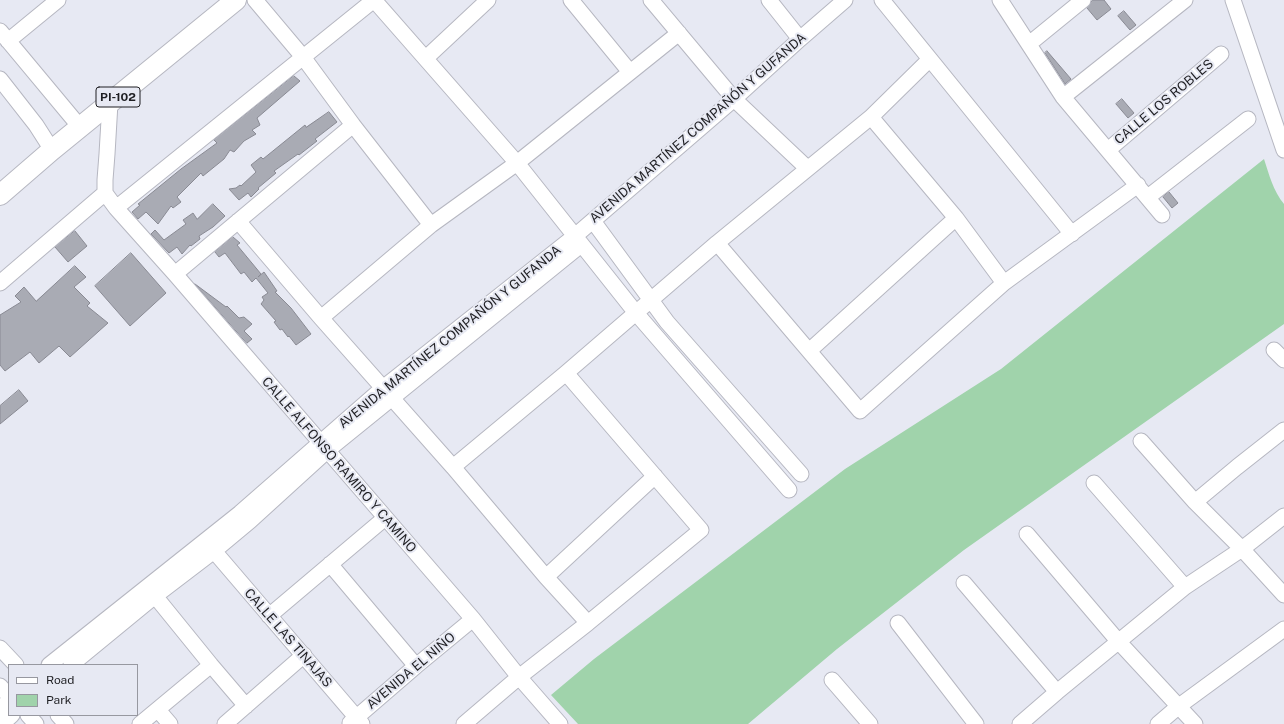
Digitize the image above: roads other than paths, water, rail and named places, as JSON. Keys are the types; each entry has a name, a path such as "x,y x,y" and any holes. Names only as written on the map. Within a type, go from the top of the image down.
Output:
{"main road":[{"name":"PI-102","path":"0,195 52,150 236,0"}],"street":[{"path":"58,0 4,36 80,127"},
{"path":"255,0 303,57 353,125 431,225"},
{"path":"116,208 374,0 516,163 636,313 789,490"},
{"path":"426,58 488,0"},
{"path":"571,0 630,72"},
{"path":"651,0 734,98 807,168"},
{"path":"769,0 800,39"},
{"name":"AVENIDA MARTÍNEZ COMPAÑÓN Y GUFANDA","path":"50,664 324,446 387,393 578,240 593,220 845,0"},
{"path":"882,0 929,60 1072,234"},
{"path":"1000,0 1063,97 1162,215"},
{"path":"1029,44 1084,0"},
{"path":"1063,97 1185,0"},
{"path":"1233,0 1284,150"},
{"path":"320,318 431,225 516,163 679,33"},
{"name":"CALLE LOS ROBLES","path":"1108,150 1221,54"},
{"path":"453,467 566,373 717,243 871,117 929,60"},
{"path":"0,79 36,125 52,150"},
{"path":"0,283 105,193 110,103"},
{"path":"871,117 956,218 1004,284"},
{"path":"1148,197 1248,119"},
{"path":"175,274 353,125"},
{"path":"717,243 860,411 1004,284 1138,185"},
{"name":"CALLE ALFONSO RAMIRO Y CAMINO","path":"105,193 116,208 175,274 473,619 519,677 560,724"},
{"path":"809,351 956,218"},
{"path":"238,220 320,318 453,467 546,577 588,623"},
{"path":"593,220 650,301 667,322 802,474"},
{"path":"464,724 519,677 588,623 701,530 566,373"},
{"path":"1195,502 1284,430"},
{"path":"1141,441 1195,502 1242,549 1284,595"},
{"name":"AVENIDA MARTÍNEZ COMPAÑÓN Y GUFANDA","path":"72,664 250,521 324,446"},
{"path":"546,577 655,476"},
{"path":"1094,483 1185,587"},
{"path":"1020,724 1118,641 1185,587 1242,549 1284,516"},
{"path":"269,616 386,518"},
{"path":"1027,534 1118,641 1195,724"},
{"name":"CALLE LAS TINAJAS","path":"214,551 304,655 356,722"},
{"path":"330,564 416,666"},
{"path":"964,583 1057,692"},
{"path":"155,596 246,706"},
{"name":"AVENIDA EL NIÑO","path":"356,722 416,666 473,619"},
{"path":"898,623 976,724"},
{"path":"1158,724 1179,706 1284,629"},
{"path":"0,648 15,664"},
{"path":"225,724 304,655"},
{"path":"140,724 211,665"},
{"path":"832,680 870,724"},
{"path":"0,686 8,695"},
{"path":"0,712 8,700"},
{"path":"158,710 170,724"},
{"path":"2,724 11,716"},
{"path":"29,716 36,724"},
{"path":"59,716 66,724"}]}
